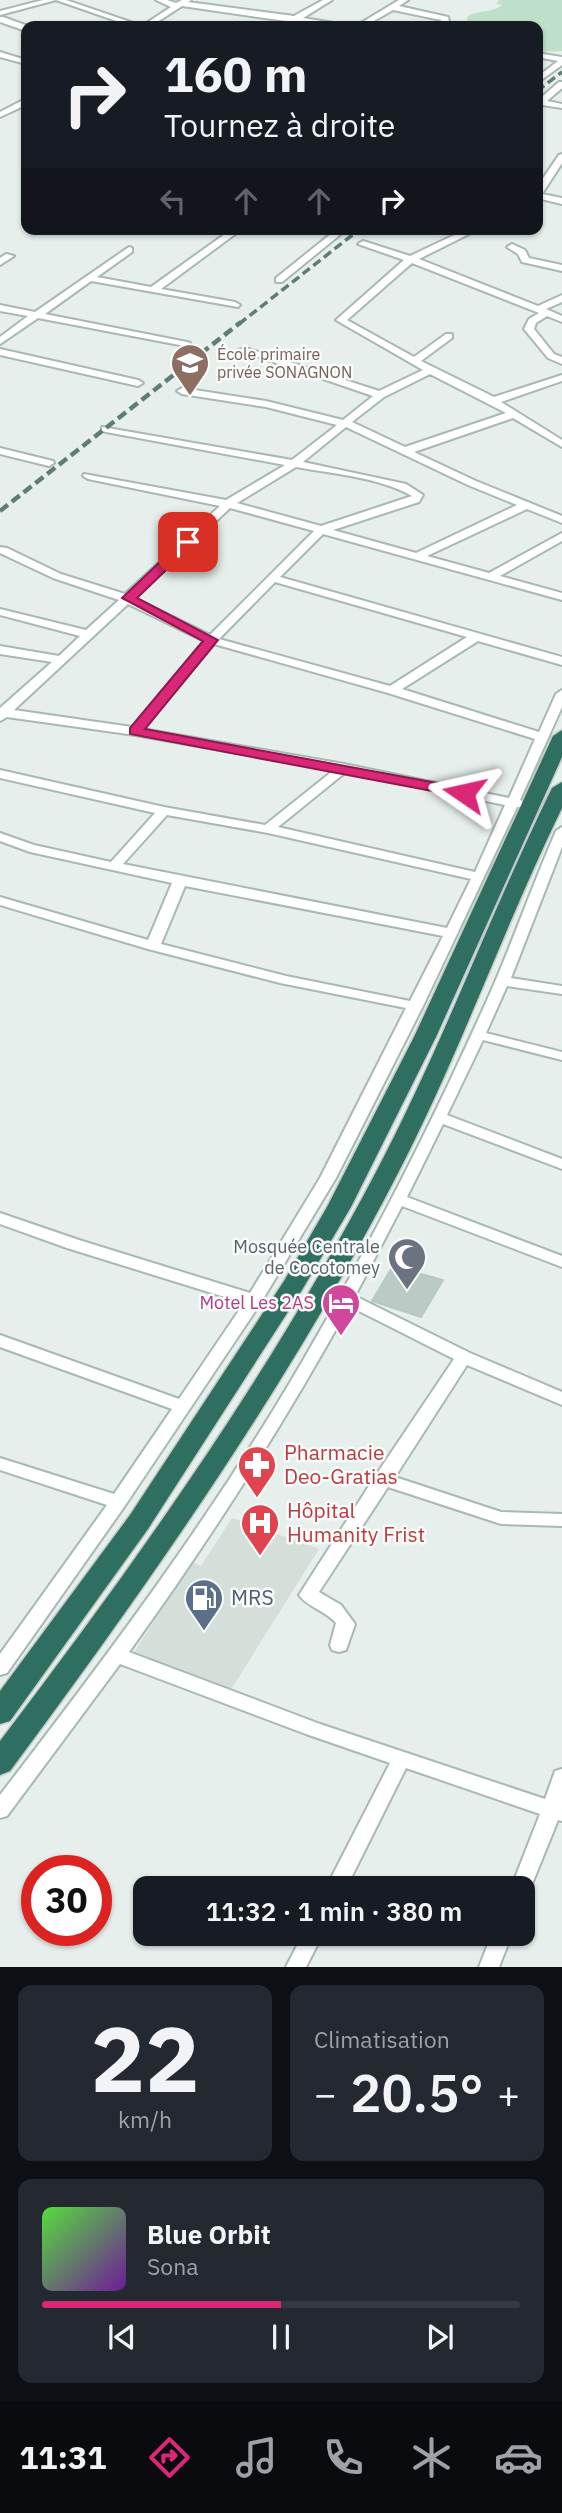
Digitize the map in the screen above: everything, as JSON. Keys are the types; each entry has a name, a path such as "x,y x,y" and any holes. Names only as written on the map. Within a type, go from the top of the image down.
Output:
{"highway":[{"path":"0,1713 78,1611 139,1522 307,1262 339,1207 419,1048 552,736"},
{"path":"0,1763 104,1625 170,1530 320,1294 365,1214 450,1042 562,788"}],"street":[{"path":"0,13 52,0"},
{"path":"59,0 123,21"},
{"path":"160,0 316,21"},
{"path":"291,21 328,0"},
{"path":"368,21 404,0"},
{"path":"159,21 183,3"},
{"path":"252,13 260,6"},
{"path":"392,7 445,21"},
{"path":"0,19 21,26"},
{"path":"0,54 21,60"},
{"path":"543,56 562,60"},
{"path":"543,76 562,60"},
{"path":"543,80 562,83"},
{"path":"543,100 562,83"},
{"path":"0,115 21,104"},
{"path":"543,104 562,106"},
{"path":"543,186 562,157"},
{"path":"543,196 562,201"},
{"path":"153,290 230,235"},
{"path":"279,280 335,235"},
{"path":"462,235 411,259 341,320 430,370 493,401 562,444"},
{"path":"363,244 411,259 562,319"},
{"path":"512,247 519,249 525,260 562,268"},
{"path":"0,341 128,250"},
{"path":"0,262 9,256"},
{"path":"88,278 235,305"},
{"path":"539,309 562,298"},
{"path":"0,308 187,345"},
{"path":"539,309 546,313 532,321 531,331 551,356 562,361"},
{"path":"414,361 449,336"},
{"path":"243,350 380,395"},
{"path":"0,352 138,383"},
{"path":"2,714 229,504 294,464 380,395 430,370"},
{"path":"493,401 562,378"},
{"path":"182,391 266,404 347,424 525,506 562,520"},
{"path":"408,450 514,414"},
{"path":"106,429 402,486 418,495 415,500 321,530 211,640 135,731"},
{"path":"0,452 49,463"},
{"path":"88,476 229,504 562,597"},
{"path":"418,556 525,506"},
{"path":"491,577 562,536"},
{"path":"3,550 57,576 128,598 211,640 552,736 562,694"},
{"path":"272,578 562,661"},
{"path":"0,612 88,634"},
{"path":"392,690 477,636"},
{"path":"0,650 62,660"},
{"path":"0,1668 118,1502 254,1300 328,1178 479,877 521,804 344,768 135,731 2,714"},
{"path":"268,829 344,768"},
{"path":"0,774 164,811 268,829 479,877"},
{"path":"113,867 164,811"},
{"path":"0,1810 117,1655 246,1465 346,1298 478,1035 562,831"},
{"path":"0,837 30,848 113,867 452,933"},
{"path":"153,946 180,881"},
{"path":"0,901 153,946 285,980 416,1006"},
{"path":"502,981 562,990"},
{"path":"478,1035 562,1056"},
{"path":"439,1117 562,1164"},
{"path":"398,1199 562,1262"},
{"path":"0,1218 73,1244 254,1300"},
{"path":"346,1298 464,1357 562,1399"},
{"path":"0,1341 181,1406"},
{"path":"339,1645 345,1624 342,1618 330,1605 308,1595 464,1357"},
{"path":"0,1464 118,1502"},
{"path":"382,1479 500,1518 562,1520"},
{"path":"117,1655 313,1729 557,1811"},
{"path":"342,1876 402,1758"},
{"path":"527,1876 557,1811 562,1777"},
{"path":"296,1967 307,1946"},
{"path":"489,1967 497,1946"}],"shaded area":[{"path":"232,1518 319,1549 227,1696 131,1657 192,1562 201,1566"}],"green space":[{"path":"499,0 562,0 562,51 543,52 543,21 467,21 467,17 502,5 496,4"}],"building":[{"name":"Mosquée Centrale de Cocotomey","path":"393,1266 443,1280 421,1317 372,1301"}],"railway":[{"path":"543,86 562,72"},
{"path":"239,324 352,235"},
{"path":"0,511 241,322"}],"place":[{"name":"École primaire privée SONAGNON","path":"190,397"},
{"name":"Mosquée Centrale de Cocotomey","path":"407,1291"},
{"name":"Motel Les 2AS","path":"341,1337"},
{"name":"Pharmacie Deo-Gratias","path":"257,1499"},
{"name":"Hôpital Humanity Frist","path":"260,1557"},
{"name":"MRS","path":"204,1632"}],"route":[{"path":"188,542 128,598 211,640 135,731 344,768 464,793"}]}
